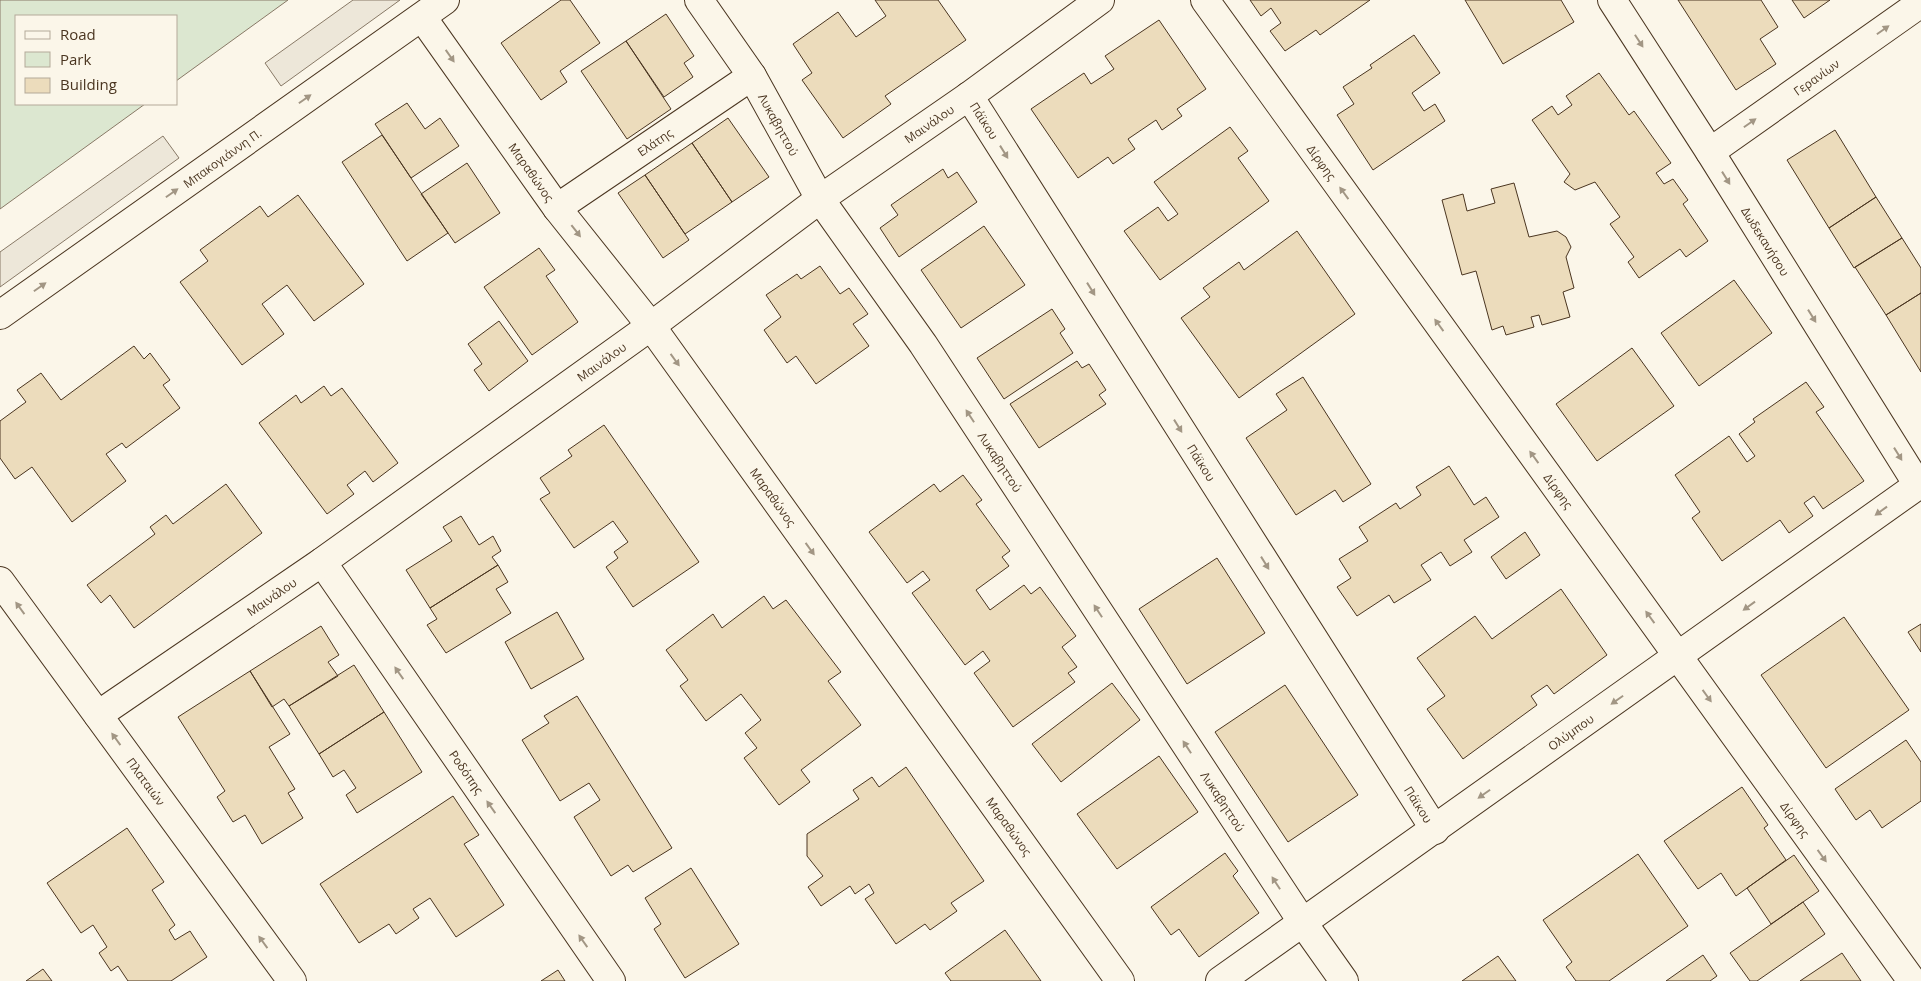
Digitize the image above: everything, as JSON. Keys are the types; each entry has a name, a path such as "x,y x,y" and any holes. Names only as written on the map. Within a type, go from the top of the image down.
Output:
{"street":[{"name":"Μπακογιάννη Π.","path":"0,315 445,0"},
{"name":"Λυκαβηττού","path":"700,0 752,76 820,199 923,344 1303,923 1344,981"},
{"name":"Μαινάλου","path":"98,715 322,562 651,326 820,199 969,96 1100,0"},
{"name":"Δίρφης","path":"1205,0 1912,981"},
{"name":"Δωδεκανήσου","path":"1612,0 1920,484"},
{"name":"Γερανίων","path":"1710,152 1921,3"},
{"name":"Μαραθώνος","path":"422,17 557,208 651,326 1120,981"},
{"name":"Ελάτης","path":"557,208 752,76"},
{"name":"Πάϊκου","path":"969,96 1435,830"},
{"name":"Ολύμπου","path":"1220,981 1920,484"},
{"name":"Ροδόπης","path":"322,562 611,981"},
{"name":"Πλαταιών","path":"0,581 292,981"}],"green space":[{"path":"0,0 288,0 178,80 178,15 15,15 15,105 144,105 0,209"}],"shaded area":[{"path":"353,0 400,0 281,86 265,63"},
{"path":"163,136 179,158 0,287 0,252"}],"building":[{"path":"561,0 570,0 600,43 560,71 567,82 541,100 501,43"},
{"path":"875,0 938,0 966,40 885,96 891,104 843,138 802,80 812,73 793,44 838,12 856,37 886,16"},
{"path":"1250,0 1370,0 1320,35 1316,30 1285,51 1270,31 1281,23 1271,8 1261,16"},
{"path":"1465,0 1561,0 1574,22 1503,64"},
{"path":"1678,0 1761,0 1778,27 1760,39 1776,64 1736,90"},
{"path":"1792,0 1830,0 1804,18"},
{"path":"666,14 694,56 684,63 693,77 664,97 626,41"},
{"path":"1159,20 1206,89 1177,109 1182,116 1162,130 1156,120 1128,139 1135,149 1113,164 1108,157 1078,178 1031,109 1084,73 1091,84 1114,69 1105,56"},
{"path":"1414,35 1440,73 1412,93 1424,111 1435,104 1445,121 1373,170 1337,115 1354,104 1343,87 1372,68 1370,65"},
{"path":"626,41 671,109 627,139 581,71"},
{"path":"1599,73 1629,115 1634,111 1671,163 1656,173 1664,184 1673,179 1688,200 1683,204 1708,241 1686,257 1680,249 1639,278 1628,262 1634,257 1610,224 1620,217 1595,182 1575,190 1564,182 1570,174 1532,120 1552,106 1558,115 1572,105 1566,96"},
{"path":"407,103 425,129 440,118 459,146 411,178 375,124"},
{"path":"728,118 769,177 732,202 692,143"},
{"path":"1230,127 1248,151 1238,158 1269,201 1160,280 1124,231 1158,207 1168,221 1178,214 1154,182"},
{"path":"1835,130 1876,197 1829,228 1787,160"},
{"path":"382,135 448,233 407,261 342,162"},
{"path":"692,143 732,202 685,234 645,175"},
{"path":"467,163 500,213 455,243 421,194"},
{"path":"943,169 948,178 957,172 977,202 899,257 880,228 898,215 891,205"},
{"path":"645,175 689,240 663,258 618,193"},
{"path":"1514,183 1529,237 1557,231 1566,237 1571,247 1566,257 1574,288 1563,292 1570,317 1542,325 1539,315 1531,317 1534,327 1506,335 1503,326 1492,330 1476,271 1462,275 1442,200 1463,194 1467,211 1495,203 1491,189"},
{"path":"298,195 364,284 314,321 287,285 262,304 284,334 242,365 180,282 208,261 200,250 260,206 268,217"},
{"path":"1876,197 1902,238 1854,268 1829,228"},
{"path":"984,226 1025,285 961,328 921,270"},
{"path":"1297,231 1355,314 1239,398 1181,318 1210,297 1203,288 1239,262 1244,270"},
{"path":"1902,238 1921,268 1921,293 1886,315 1855,267"},
{"path":"539,248 555,270 546,276 578,322 532,355 484,287"},
{"path":"820,266 840,294 849,288 868,314 853,324 869,346 816,384 796,356 787,363 764,330 781,317 766,295 797,274 801,279"},
{"path":"1734,280 1772,333 1699,386 1661,333"},
{"path":"1921,293 1921,372 1886,315"},
{"path":"1052,309 1065,329 1060,333 1073,353 1004,399 977,358"},
{"path":"499,321 528,361 489,391 474,370 482,364 468,344"},
{"path":"134,346 144,359 150,353 170,380 163,385 180,408 126,448 122,443 106,454 126,481 72,522 32,467 15,479 0,458 0,421 26,402 17,390 41,373 61,400"},
{"path":"1632,348 1674,406 1597,461 1556,404"},
{"path":"1077,361 1082,368 1089,364 1106,390 1099,395 1106,404 1039,448 1010,404"},
{"path":"1303,377 1371,484 1343,502 1335,490 1296,515 1246,438 1287,410 1276,394"},
{"path":"1806,382 1824,407 1816,412 1864,481 1823,509 1814,496 1804,503 1813,516 1789,533 1780,520 1722,561 1692,518 1700,512 1675,475 1729,436 1747,462 1755,456 1739,434 1755,422 1753,419"},
{"path":"324,386 331,396 342,388 398,463 373,482 365,471 347,485 354,494 327,514 259,423 296,395 301,403"},
{"path":"604,425 699,562 633,607 606,567 618,558 614,552 628,542 613,521 574,548 540,499 550,493 540,478 572,456 568,450"},
{"path":"1449,466 1474,505 1486,497 1499,517 1464,540 1472,552 1450,566 1441,552 1421,565 1431,580 1394,603 1389,595 1357,616 1337,587 1351,578 1339,559 1368,541 1359,527 1396,503 1400,509 1421,495 1416,487"},
{"path":"963,475 982,500 976,504 1010,551 1002,557 1009,566 976,590 990,610 1024,585 1031,594 1040,587 1076,636 1062,647 1077,667 1068,673 1075,682 1013,727 974,673 990,661 983,651 965,665 912,593 930,580 923,571 907,583 869,532 934,484 940,492"},
{"path":"226,484 262,533 134,628 110,595 101,603 87,585 155,534 150,527 166,515 173,524"},
{"path":"461,516 479,545 493,536 501,551 492,557 498,565 430,608 406,570 452,541 443,527"},
{"path":"1525,532 1540,555 1506,579 1491,557"},
{"path":"1217,558 1265,633 1187,684 1139,609"},
{"path":"498,565 508,582 496,589 511,613 446,653 427,625 437,619 430,608"},
{"path":"1561,589 1607,655 1554,694 1547,685 1531,696 1537,705 1463,759 1427,709 1445,696 1417,658 1475,616 1492,639"},
{"path":"764,596 773,609 786,600 841,672 828,681 861,725 801,770 810,782 779,805 744,758 757,748 745,733 761,720 741,694 706,721 680,686 688,680 666,650 713,614 722,628"},
{"path":"557,612 584,659 531,689 505,642"},
{"path":"1844,617 1909,710 1826,768 1761,675"},
{"path":"1921,624 1921,652 1908,632"},
{"path":"321,626 339,655 328,662 338,676 289,706 284,699 272,707 250,671"},
{"path":"354,665 384,712 319,754 289,706"},
{"path":"250,671 290,734 269,747 295,789 288,793 303,818 262,844 245,815 233,822 217,797 225,791 178,717"},
{"path":"1112,683 1140,720 1061,782 1032,744"},
{"path":"1285,685 1358,795 1288,842 1215,732"},
{"path":"577,696 672,848 633,872 628,865 611,876 574,817 600,800 589,783 560,801 522,740 549,723 544,716"},
{"path":"384,712 422,772 357,813 346,795 356,788 344,770 333,777 319,754"},
{"path":"1906,740 1921,762 1921,801 1882,828 1870,810 1856,820 1835,789"},
{"path":"1159,756 1198,812 1117,869 1077,814"},
{"path":"906,767 984,881 951,903 957,911 930,930 925,924 896,944 865,899 874,893 869,884 855,894 850,886 821,906 808,887 823,876 807,856 807,834 859,799 853,790 872,777 879,787"},
{"path":"1742,787 1768,825 1764,828 1786,860 1736,896 1721,873 1698,889 1664,841"},
{"path":"453,796 479,835 464,844 504,905 456,937 430,898 413,909 419,918 396,934 389,924 359,943 320,884"},
{"path":"127,828 164,882 152,890 175,925 169,930 175,940 190,931 207,957 171,981 128,981 118,966 111,971 99,953 107,947 93,925 81,933 47,883"},
{"path":"1225,853 1238,871 1233,876 1259,913 1199,957 1179,929 1171,935 1151,907"},
{"path":"1638,854 1688,926 1609,981 1576,981 1566,967 1572,962 1543,920"},
{"path":"1794,855 1819,891 1771,924 1747,888"},
{"path":"691,868 739,944 685,978 654,929 661,924 645,898"},
{"path":"1803,902 1825,934 1757,981 1750,981 1730,953"},
{"path":"1005,930 1041,981 951,981 945,973"},
{"path":"1842,953 1861,981 1800,981"},
{"path":"1703,955 1717,976 1710,981 1666,981"},
{"path":"1498,956 1516,981 1462,981"},
{"path":"43,969 52,981 26,981"},
{"path":"558,970 565,981 541,981"}]}
